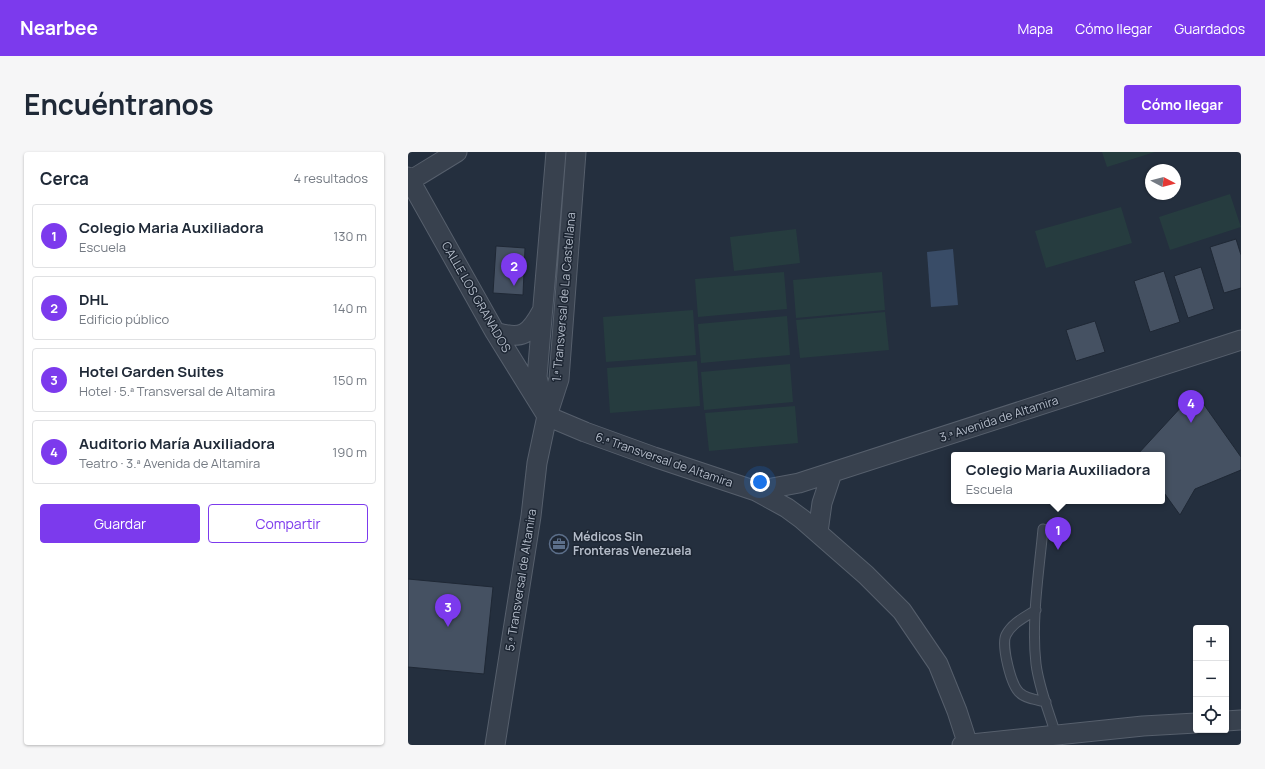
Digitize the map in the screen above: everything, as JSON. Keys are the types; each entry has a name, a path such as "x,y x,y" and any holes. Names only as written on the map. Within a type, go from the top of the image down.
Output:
{"street":[{"path":"409,180 457,152"},
{"name":"1.ª Transversal de La Castellana","path":"547,416 537,377 556,152"},
{"name":"1.ª Transversal de La Castellana","path":"547,416 559,379 576,152"},
{"name":"CALLE LOS GRANADOS","path":"409,180 495,332 547,416"},
{"path":"495,332 508,336 518,336 523,334 534,326 542,310"},
{"name":"3.ª Avenida de Altamira","path":"756,491 799,483 832,473 1241,340"},
{"name":"6.ª Transversal de Altamira","path":"547,416 585,432 654,457 756,491 786,508 818,532 866,575 902,611 938,664 957,710 968,745"},
{"name":"5.ª Transversal de Altamira","path":"495,745 531,516 537,462 547,416"},
{"path":"818,532 822,502 832,473"},
{"path":"1229,721 1241,720"},
{"path":"962,745 1143,726 1193,723"}],"lane":[{"path":"1043,529 1034,639 1036,665 1056,735"},
{"path":"1036,610 1013,625 1005,636 1004,654 1011,677 1019,693 1030,698 1046,702"}],"green space":[{"path":"1102,152 1155,152 1107,167"},
{"path":"1230,194 1241,227 1170,250 1159,217"},
{"path":"1121,207 1132,243 1046,268 1035,231"},
{"path":"796,229 800,263 734,271 730,237"},
{"path":"784,272 787,309 698,317 695,279"},
{"path":"882,272 885,310 796,318 793,280"},
{"path":"693,310 696,355 606,362 603,317"},
{"path":"885,312 889,350 800,358 796,320"},
{"path":"787,316 790,355 701,363 698,324"},
{"path":"697,361 700,406 610,413 607,368"},
{"path":"790,364 793,402 704,410 701,372"},
{"path":"795,406 798,443 709,451 705,413"}],"water":[{"path":"953,249 958,305 931,307 927,252"}],"building":[{"path":"1236,239 1241,255 1241,288 1224,293 1210,247"},
{"path":"496,246 525,248 523,295 493,293"},
{"path":"1201,267 1214,309 1188,318 1174,276"},
{"path":"1164,271 1180,322 1150,332 1134,281"},
{"path":"1095,321 1105,352 1076,361 1066,330"},
{"path":"1195,392 1241,457 1241,470 1195,489 1180,515 1165,494 1165,452 1140,452"},
{"path":"408,579 493,587 484,674 408,667"}],"place":[{"name":"DHL","path":"514,286"},
{"name":"Auditorio María Auxiliadora","path":"1191,423"},
{"name":"Médicos Sin Fronteras Venezuela","path":"559,544"},
{"name":"Colegio Maria Auxiliadora","path":"1058,550"},
{"name":"Hotel Garden Suites","path":"448,627"}]}
